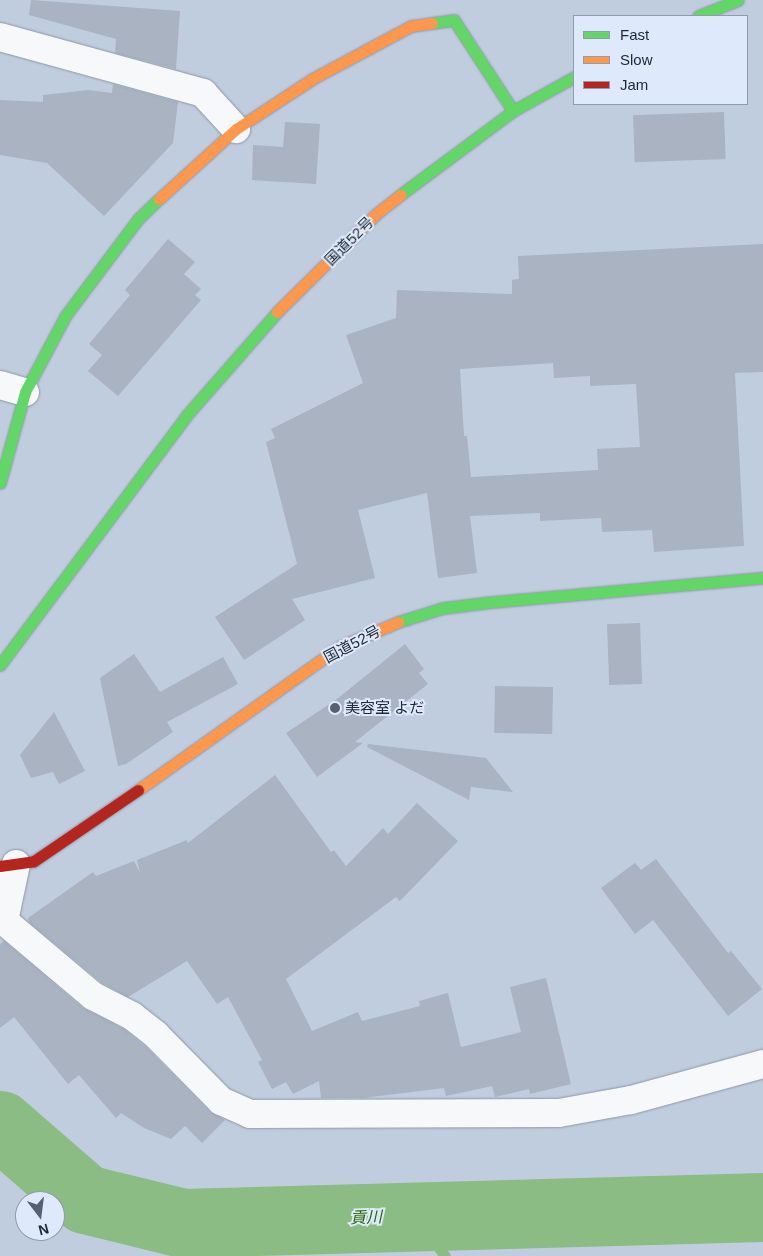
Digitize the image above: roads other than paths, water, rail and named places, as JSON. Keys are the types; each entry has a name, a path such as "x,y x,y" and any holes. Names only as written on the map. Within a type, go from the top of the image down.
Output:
{"main road":[{"path":"700,15 738,0"},
{"path":"0,483 12,388 138,219 236,129 312,79 411,26 454,20 513,111"},
{"name":"国道52号","path":"0,665 186,416 277,312 376,214 456,150 513,111 573,78"},
{"name":"国道52号","path":"8,865 34,861 58,847 339,647 391,624 443,608 763,578"}],"street":[{"path":"0,37 203,93 236,129"},
{"path":"8,865 4,921 92,996 132,1016 156,1035 221,1100 250,1114 559,1112 631,1100 763,1064"}],"waterway":[{"name":"貢川","path":"0,1125 85,1199 183,1223 763,1207"},
{"path":"416,1216 445,1256"}],"place":[{"name":"美容室 よだ","path":"335,708"}]}
